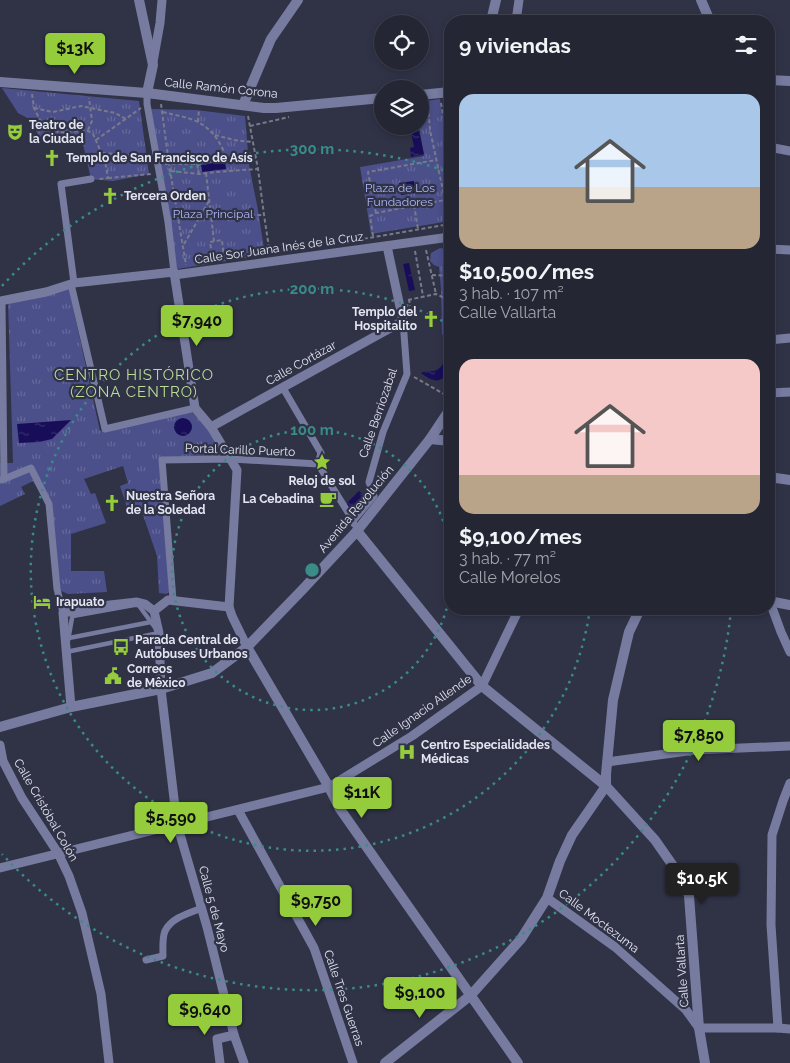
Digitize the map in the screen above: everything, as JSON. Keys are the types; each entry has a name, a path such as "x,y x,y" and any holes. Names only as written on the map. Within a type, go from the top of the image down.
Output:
{"street":[{"path":"139,0 153,65"},
{"path":"162,0 146,104 168,222 195,408 232,459 237,470 229,607 232,616 246,647 329,787 340,809 518,1063"},
{"path":"245,108 271,40 298,0"},
{"path":"492,15 496,0"},
{"path":"517,15 519,0"},
{"path":"701,0 707,15"},
{"path":"775,80 790,81"},
{"name":"Calle Ramón Corona","path":"0,82 147,93 245,108 276,108 374,99"},
{"path":"429,96 444,94"},
{"path":"775,148 790,151"},
{"path":"91,179 62,184 72,283 105,430 195,408"},
{"name":"Calle Sor Juana Inés de la Cruz","path":"1,301 46,292 72,283 174,273 187,274 444,238"},
{"name":"Calle Berriozabal","path":"352,521 374,496 369,482 383,432 407,374 403,321 387,246"},
{"path":"775,249 790,250"},
{"path":"1,301 2,480 31,468 49,504 58,589 63,612 71,707"},
{"name":"Calle Cortázar","path":"210,427 403,321"},
{"path":"775,339 790,338"},
{"path":"283,388 321,453 318,464 349,514 357,531"},
{"path":"775,393 790,392"},
{"name":"Avenida Revolución","path":"0,727 71,707 161,689 212,673 246,647 357,531 430,439 444,418"},
{"path":"430,439 444,440"},
{"name":"Portal Carillo Puerto","path":"173,600 162,460 232,459 318,464"},
{"path":"775,479 790,480"},
{"name":"Calle Vallarta","path":"357,531 482,686 606,786 655,840 685,883 689,896 699,1028 705,1063"},
{"path":"63,612 137,602 146,604 154,611 168,600 229,607"},
{"path":"775,603 790,605"},
{"name":"Calle 5 de Mayo","path":"154,611 159,633 161,689 178,824 202,908 234,1035 244,1063"},
{"name":"Calle Ignacio Allende","path":"0,868 329,787 412,736 482,686 516,615"},
{"path":"385,1063 471,995 521,939 547,898 560,861 572,835 606,786 613,700 629,632 637,615"},
{"path":"775,615 790,652"},
{"name":"Calle Cristóbal Colón","path":"0,745 3,762 22,798 58,853 69,876 82,913 101,994 108,1063"},
{"path":"607,762 695,750 790,746"},
{"path":"778,1028 771,925 772,835 790,783"},
{"name":"Calle Tres Guerras","path":"238,810 314,948 353,1063"},
{"name":"Calle Moctezuma","path":"547,898 615,947 686,1010 699,1028"},
{"path":"146,960 163,956 165,931 173,921 202,908"},
{"path":"699,1028 790,1029"},
{"path":"220,1063 217,1039 234,1035"}],"lane":[{"path":"138,606 150,622 159,633 66,652 73,616 138,606"},
{"path":"69,638 150,622"}],"path":[{"path":"30,84 34,108 40,120 58,132 88,130 94,134 105,161 108,178"},
{"path":"87,88 92,122 88,130"},
{"path":"96,140 146,104 161,104 187,274"},
{"path":"34,108 53,112 81,106 115,113 126,119"},
{"path":"198,122 199,106"},
{"path":"245,108 258,169 270,254"},
{"path":"162,112 198,122 215,135 253,142"},
{"path":"429,124 444,195"},
{"path":"215,135 227,160"},
{"path":"102,154 157,160 169,164 196,164 256,158"},
{"path":"376,213 368,172 436,160"},
{"path":"196,164 199,174"},
{"path":"171,171 199,174 258,169"},
{"path":"91,179 158,173"},
{"path":"206,173 214,241"},
{"path":"373,237 370,216 376,213 444,200"},
{"path":"183,246 209,201"},
{"path":"414,205 418,229"},
{"path":"211,216 222,214 264,215"},
{"path":"347,241 444,225"},
{"path":"213,261 210,242 214,241 222,240 224,259"},
{"path":"419,241 432,275 436,294"},
{"path":"419,241 423,296"},
{"path":"432,275 444,276"},
{"path":"399,302 436,294 444,298 444,354"},
{"path":"407,374 444,394"}],"green space":[{"path":"2,88 139,101 149,174 113,181 91,179 82,140 39,138 33,121 18,113"},
{"name":"Plaza de Los Fundadores","path":"440,99 444,122 444,222 371,234 360,167 424,156 420,135 429,135 429,101"},
{"name":"Plaza Principal","path":"151,109 196,110 245,116 249,165 265,255 177,269"},
{"path":"440,248 444,249 444,336 442,334 439,267 430,261 431,253"},
{"path":"69,289 100,431 191,411 211,432 220,456 162,460 171,591 166,594 159,593 157,556 142,512 130,516 120,486 128,483 123,466 84,479 91,494 95,493 106,523 71,534 71,571 104,571 107,592 68,594 57,589 48,507 33,481 21,487 25,494 0,506 0,463 13,463 8,302"}],"water":[{"path":"412,135 420,135 424,154 411,157 410,148 414,147"},
{"path":"225,161 226,169 202,172 201,165"},
{"path":"414,181 415,193 401,195 399,183"},
{"path":"409,263 415,290 409,291 403,264"},
{"path":"444,362 444,377 439,380 433,380 421,373 436,370"},
{"path":"179,418 187,418 192,423 190,434 179,436 174,431 174,423"},
{"path":"71,420 52,439 19,443 17,424"},
{"path":"359,491 367,499 354,512 346,504"}],"place":[{"name":"Teatro de la Ciudad","path":"15,132"},
{"name":"Templo de San Francisco de Asís","path":"52,158"},
{"name":"Tercera Orden","path":"110,196"},
{"name":"Templo del Hospitalito","path":"431,319"},
{"name":"Reloj de sol","path":"322,462"},
{"name":"La Cebadina","path":"328,499"},
{"name":"Nuestra Señora de la Soledad","path":"112,503"},
{"name":"Irapuato","path":"42,602"},
{"name":"Parada Central de Autobuses Urbanos","path":"121,647"},
{"name":"Correos de Mêxico","path":"113,676"},
{"name":"Centro Especialidades Médicas","path":"407,752"}],"district":[{"name":"CENTRO HISTÓRICO (ZONA CENTRO)","path":"134,384"}]}
